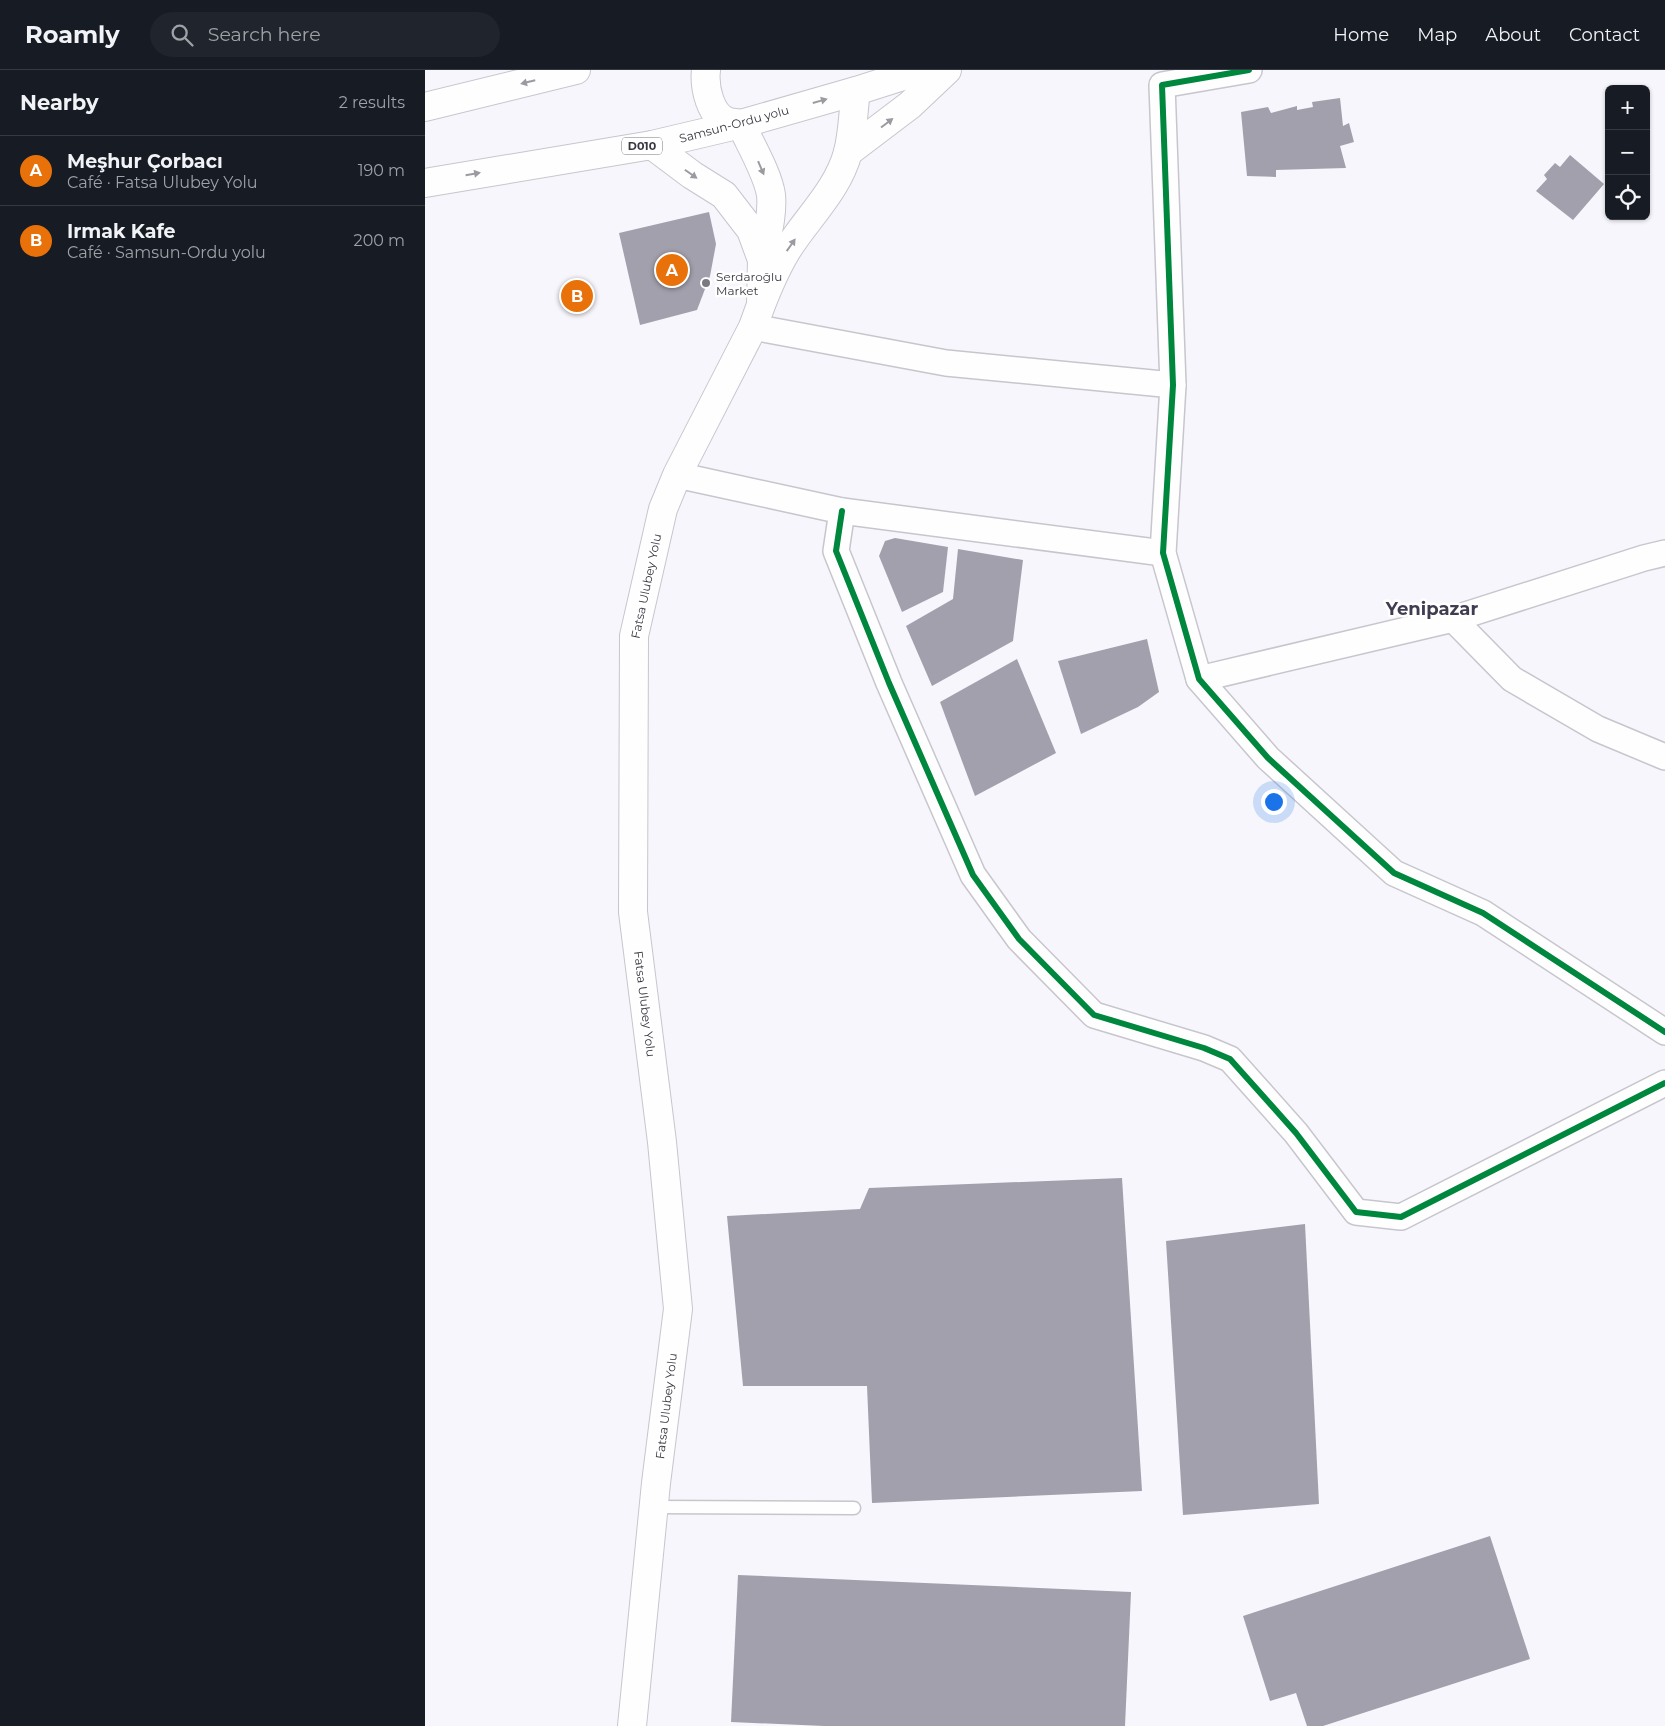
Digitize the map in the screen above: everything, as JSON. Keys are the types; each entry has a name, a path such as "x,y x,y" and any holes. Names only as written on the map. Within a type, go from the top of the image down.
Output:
{"main road":[{"path":"425,107 576,70"},
{"path":"705,70 708,98 715,111 727,122 741,124 763,172 771,195 757,315"},
{"name":"Samsun-Ordu yolu","path":"425,183 652,145 741,124 855,80 922,70"},
{"path":"848,152 909,106 947,70"},
{"path":"848,152 855,80"},
{"path":"652,145 692,175 724,195 751,230 762,260"},
{"name":"Fatsa Ulubey Yolu","path":"632,1726 653,1507 678,1309 662,1142 633,912 634,636 663,509 677,475 757,315 787,250 821,204 836,179 848,152"}],"street":[{"path":"1249,70 1163,85 1173,385 1163,553 1199,679 1268,758 1394,873 1483,913 1665,1032"},
{"path":"757,315 946,363 1173,385"},
{"path":"677,475 842,511 1163,553"},
{"path":"842,511 836,551 889,683 973,875 1019,939 1094,1015 1204,1048 1230,1059 1296,1133 1356,1212 1401,1217 1665,1083"},
{"path":"1199,679 1453,619 1665,553"},
{"path":"1453,619 1512,678 1597,729 1665,757"}],"lane":[{"path":"653,1507 854,1508"}],"building":[{"path":"1340,98 1343,126 1349,123 1354,142 1340,146 1346,168 1276,170 1276,177 1247,176 1241,112 1268,107 1271,113 1297,106 1297,110 1313,107 1312,102"},
{"path":"1570,155 1604,184 1573,220 1536,191 1547,179 1544,175 1555,163 1560,167"},
{"path":"709,212 716,244 710,276 697,310 640,325 619,233"},
{"path":"895,538 948,547 943,592 902,612 879,556 885,541"},
{"path":"958,549 1023,560 1013,641 932,686 906,626 953,599"},
{"path":"1147,639 1159,692 1138,707 1081,734 1058,661"},
{"path":"1017,659 1056,753 975,796 940,702"},
{"path":"1122,1178 1142,1491 872,1503 867,1386 743,1386 727,1216 860,1209 869,1188"},
{"path":"1305,1224 1319,1504 1183,1515 1166,1241"},
{"path":"1490,1536 1530,1659 1323,1726 1307,1726 1296,1693 1270,1701 1243,1616"},
{"path":"738,1575 1131,1592 1125,1726 824,1726 731,1722"}],"cycle path":[{"path":"1249,70 1162,85 1173,385 1163,553 1199,679 1268,758 1394,873 1483,913 1665,1032"},
{"path":"842,511 836,551 889,683 973,875 1019,939 1094,1015 1204,1048 1230,1059 1296,1133 1356,1212 1401,1217 1665,1083"}],"place":[{"name":"Meşhur Çorbacı","path":"672,270"},
{"name":"Serdaroğlu Market","path":"706,283"},
{"name":"Irmak Kafe","path":"577,296"}],"district":[{"name":"Yenipazar","path":"1432,609"}]}
